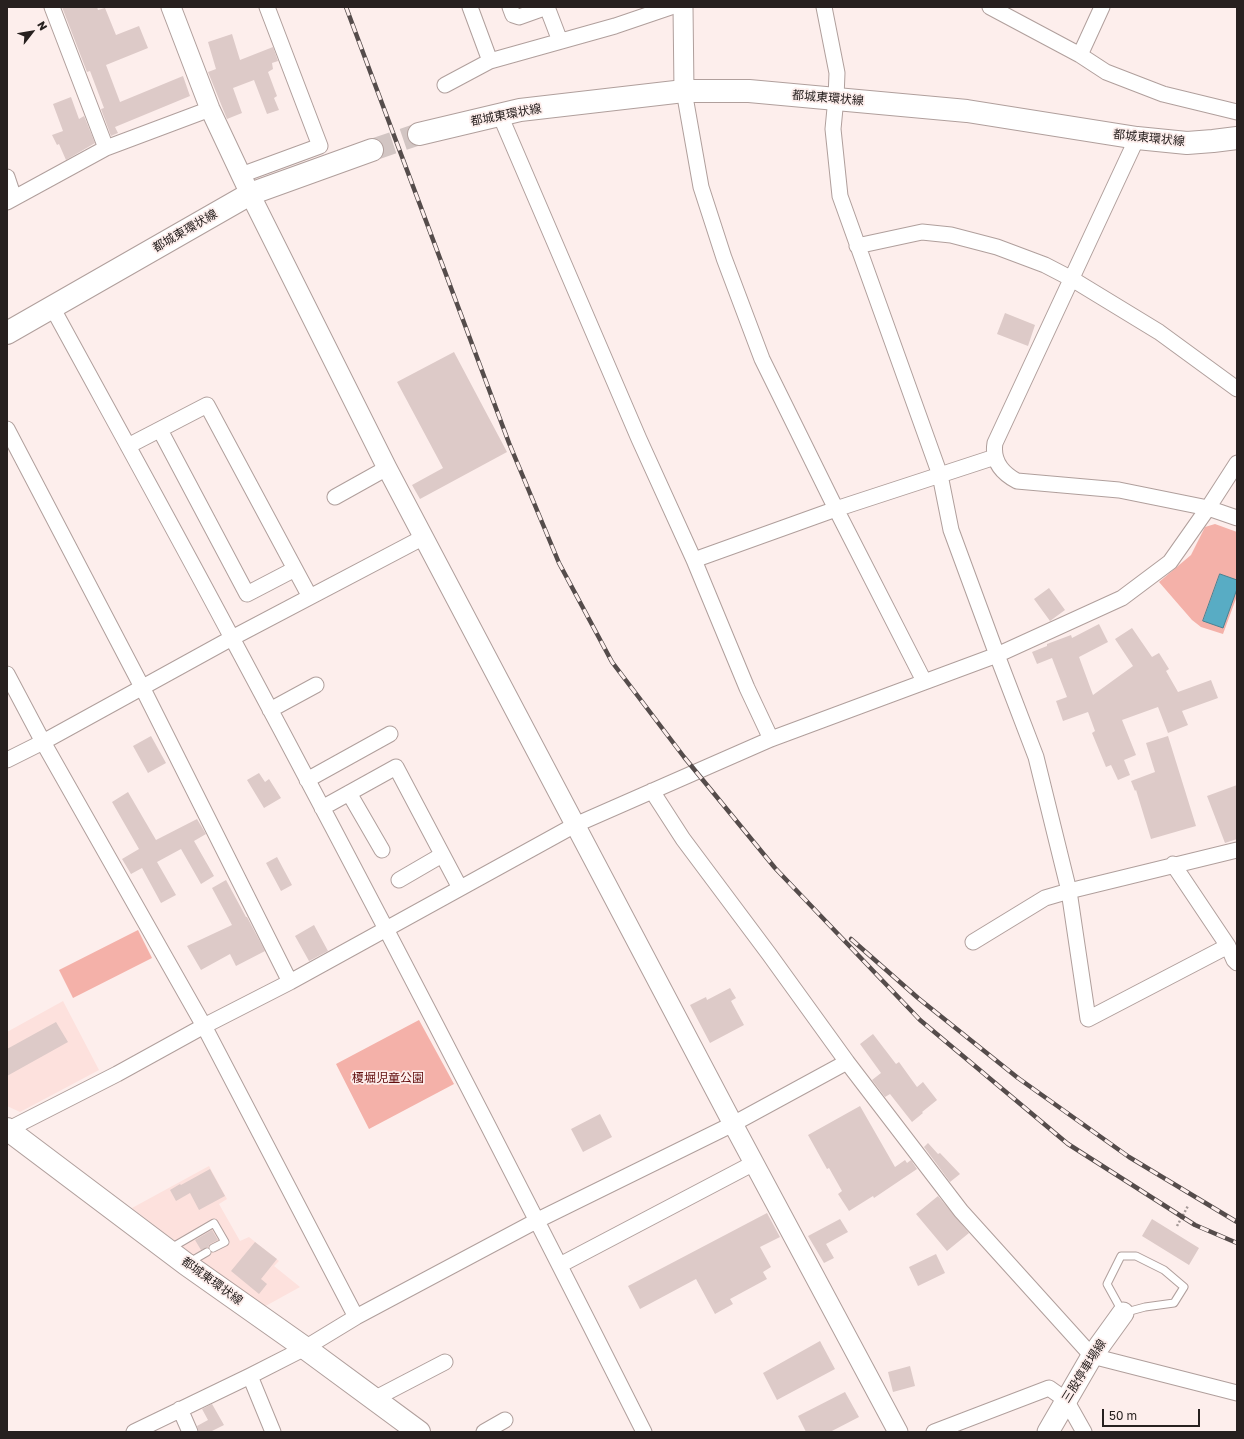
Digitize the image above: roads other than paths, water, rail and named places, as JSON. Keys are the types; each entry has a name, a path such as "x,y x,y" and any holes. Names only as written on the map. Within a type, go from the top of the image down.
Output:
{"main road":[{"name":"都城東環状線","path":"419,134 520,110 684,92 749,91 967,111 1137,138 1187,143 1213,142 1237,138"},
{"name":"都城東環状線","path":"7,333 250,194 372,150"},
{"name":"都城東環状線","path":"8,1131 186,1264 305,1348 419,1432"},
{"name":"三股停車場線","path":"1048,1432 1092,1356 1123,1313"}],"street":[{"path":"52,7 106,148"},
{"path":"171,7 210,109 250,194 387,468 733,1124 898,1432"},
{"path":"241,175 320,146 267,7"},
{"path":"470,7 490,61"},
{"path":"510,7 513,15 518,17 547,7 560,41"},
{"path":"445,85 490,61 615,26 671,7"},
{"path":"683,7 684,92 701,187 724,258 762,359 836,509 924,681"},
{"path":"824,7 836,73 836,98 833,129 840,196 940,475 951,530 996,655 1036,757 1069,891 1088,1019 1228,946"},
{"path":"991,7 1080,55 1106,72 1163,94 1237,112"},
{"path":"1080,55 1102,7"},
{"path":"7,177 11,200 106,148 210,109"},
{"path":"500,115 639,439 694,560 747,688 771,739"},
{"path":"1137,138 995,443 995,457 1002,470 1009,477 1017,481 1119,490 1208,508 1237,518"},
{"path":"857,246 922,232 951,235 997,247 1045,265 1072,279 1159,332 1237,389"},
{"path":"52,307 232,638 386,929 538,1220 644,1432"},
{"path":"128,446 207,405 310,597"},
{"path":"7,429 142,687 290,982"},
{"path":"160,430 247,594 295,569"},
{"path":"694,560 836,509 995,457"},
{"path":"8,1131 117,1074 204,1026 290,982 575,825 771,739 996,655 1122,598 1170,562 1208,508 1237,463"},
{"path":"335,497 387,468"},
{"path":"7,760 43,742 232,638 424,537"},
{"path":"7,674 43,742 204,1026 356,1317"},
{"path":"270,710 316,685"},
{"path":"307,780 390,734"},
{"path":"322,808 396,767 460,888"},
{"path":"652,791 683,839 847,1062 961,1211 1092,1356 1237,1393"},
{"path":"349,793 382,850"},
{"path":"973,942 1045,898 1173,864 1237,850"},
{"path":"399,880 442,855"},
{"path":"1173,864 1228,946 1234,960 1237,963"},
{"path":"134,1432 305,1348 356,1317 538,1220 733,1124 847,1062"},
{"path":"560,1265 754,1163"},
{"path":"374,1399 445,1362"},
{"path":"250,1376 273,1432"},
{"path":"934,1432 1049,1388 1066,1400 1084,1432"},
{"path":"180,1409 190,1432"},
{"path":"484,1432 505,1420"}],"lane":[{"path":"169,1250 214,1223 225,1242 186,1264"},
{"path":"1122,1256 1136,1256 1164,1270 1184,1287 1174,1303 1145,1307 1123,1313 1107,1284 1122,1256"}],"water":[{"path":"1220,574 1237,580 1237,589 1223,628 1203,621"}],"tunnel":[{"path":"372,150 419,134"}],"railway":[{"path":"346,7 509,443 559,563 612,662 684,757 775,868 920,1020 1068,1144 1195,1225 1237,1243"},
{"path":"851,939 918,998 1018,1078 1129,1157 1237,1222"}],"park label":[{"name":"榎堀児童公園","path":"388,1078"}]}
